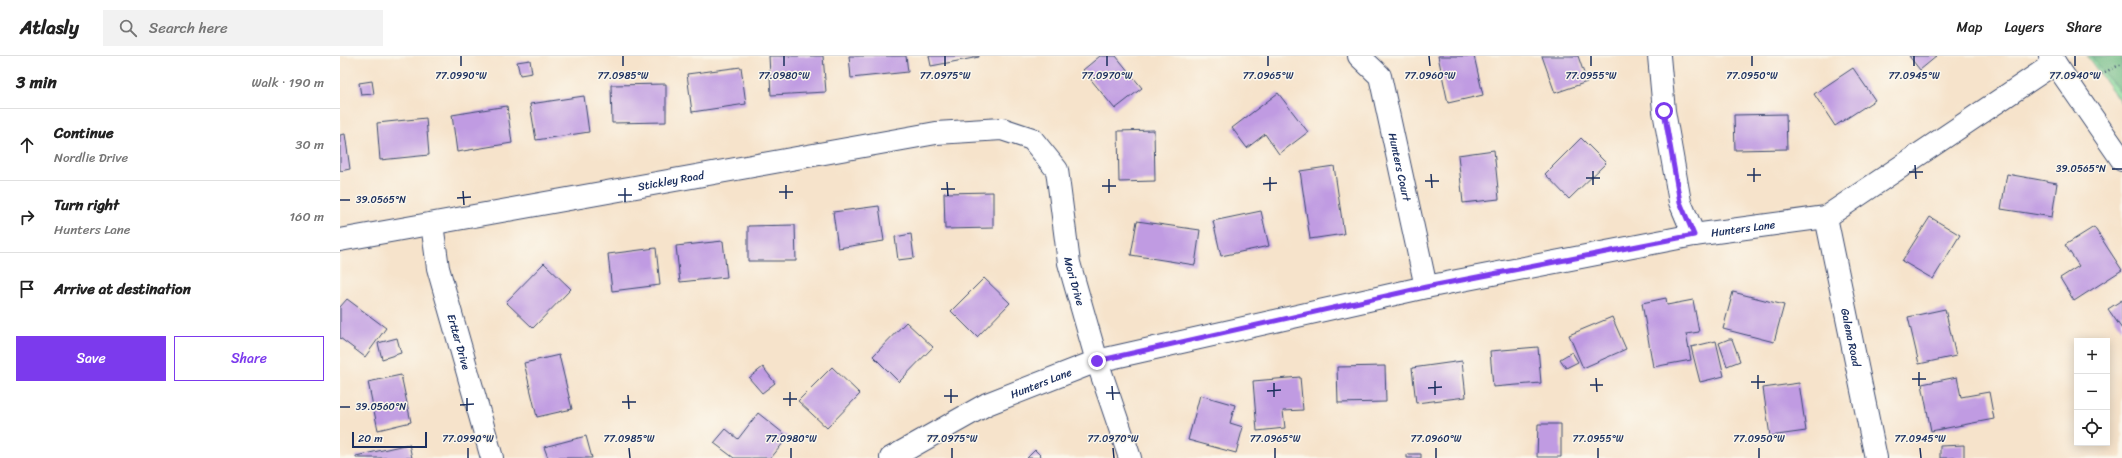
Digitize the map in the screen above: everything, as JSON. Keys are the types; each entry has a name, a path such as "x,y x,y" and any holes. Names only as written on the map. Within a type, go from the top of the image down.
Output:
{"street":[{"name":"Hunters Court","path":"1359,56 1380,76 1426,287"},
{"path":"1659,56 1664,111 1680,202 1694,235"},
{"name":"Hunters Lane","path":"891,458 987,404 1097,361 1426,287 1694,235 1826,217 2053,60"},
{"path":"2053,60 2122,160"},
{"name":"Stickley Road","path":"340,240 936,133 1002,129"},
{"name":"Mori Drive","path":"1002,129 1032,139 1057,170 1069,263 1097,361 1130,458"},
{"name":"Galena Road","path":"1826,217 1876,458"},
{"name":"Ertter Drive","path":"432,224 438,268 492,458"}],"path":[{"path":"2072,88 2122,64"}],"green space":[{"path":"2087,56 2122,56 2122,104"},
{"path":"2091,56 2122,56 2122,93 2106,76"}],"building":[{"path":"769,56 823,56 826,92 771,95"},
{"path":"849,56 906,56 908,72 851,78"},
{"path":"929,56 979,56 979,57 931,66"},
{"path":"1100,56 1116,56 1142,88 1115,109 1083,70"},
{"path":"1438,56 1474,56 1483,95 1448,103"},
{"path":"1542,56 1578,56 1587,82 1555,93"},
{"path":"1909,56 1937,56 1920,70"},
{"path":"530,60 532,73 520,75 517,62"},
{"path":"741,67 746,104 692,112 687,74"},
{"path":"1853,68 1875,100 1835,126 1814,94"},
{"path":"372,81 374,94 361,95 359,83"},
{"path":"666,84 666,122 612,123 611,85"},
{"path":"1278,93 1308,132 1279,154 1265,134 1247,148 1232,128"},
{"path":"584,96 589,132 536,140 530,104"},
{"path":"507,106 512,143 457,152 452,115"},
{"path":"1786,114 1787,149 1735,150 1734,115"},
{"path":"426,118 429,155 380,160 377,123"},
{"path":"1154,130 1155,181 1119,182 1118,131"},
{"path":"345,134 350,169 340,171 340,135"},
{"path":"1581,138 1606,163 1569,199 1545,174"},
{"path":"1494,150 1499,199 1463,203 1458,155"},
{"path":"1334,166 1344,234 1310,239 1300,171"},
{"path":"2007,174 2057,183 2052,217 2001,209"},
{"path":"993,192 993,228 945,229 944,193"},
{"path":"879,206 884,241 838,248 833,212"},
{"path":"1261,211 1269,246 1221,256 1213,221"},
{"path":"1930,217 1960,235 1933,279 1902,261"},
{"path":"1137,221 1200,230 1195,265 1131,255"},
{"path":"795,225 796,261 748,261 748,226"},
{"path":"2094,227 2122,270 2074,301 2060,278 2079,266 2065,245"},
{"path":"911,234 914,258 898,260 895,237"},
{"path":"723,241 727,277 680,282 676,246"},
{"path":"656,248 660,285 612,291 608,254"},
{"path":"544,263 571,289 533,328 506,302"},
{"path":"984,278 1010,303 977,337 951,311"},
{"path":"1733,292 1784,305 1774,342 1723,329"},
{"path":"1666,298 1667,305 1693,300 1699,332 1686,334 1691,360 1653,367 1642,303"},
{"path":"347,299 386,328 365,357 340,338 340,307"},
{"path":"2122,300 2122,329 2108,309"},
{"path":"1945,309 1956,356 1919,364 1908,317"},
{"path":"1612,317 1626,349 1583,368 1569,335"},
{"path":"906,322 933,347 899,382 873,356"},
{"path":"397,338 401,353 382,359 378,343"},
{"path":"1732,339 1740,361 1727,366 1719,343"},
{"path":"1716,341 1724,376 1700,382 1691,347"},
{"path":"1538,347 1541,383 1493,387 1490,351"},
{"path":"1572,352 1578,362 1566,368 1560,359"},
{"path":"559,355 572,409 537,417 524,363"},
{"path":"1462,361 1466,397 1416,403 1412,368"},
{"path":"1385,366 1386,402 1338,403 1337,367"},
{"path":"763,367 775,383 762,393 749,378"},
{"path":"832,367 860,394 827,428 798,401"},
{"path":"401,375 411,422 378,430 368,382"},
{"path":"1300,377 1303,410 1283,411 1285,428 1257,431 1253,381"},
{"path":"1957,377 1961,397 1989,392 1994,419 1931,431 1922,384"},
{"path":"1799,383 1806,431 1770,436 1763,388"},
{"path":"1200,395 1235,405 1230,423 1243,427 1236,453 1188,440"},
{"path":"758,413 788,437 771,458 734,458 714,443 726,429 738,439"},
{"path":"1538,424 1561,424 1561,457 1537,457"},
{"path":"586,436 592,458 548,458 544,447"},
{"path":"409,444 412,458 356,458 356,456"},
{"path":"1964,445 1964,458 1940,458 1940,446"},
{"path":"1035,450 1043,458 1027,458"},
{"path":"1407,454 1421,454 1421,458 1407,458"}],"route":[{"path":"1097,361 1426,287 1694,235 1680,202 1664,111"}]}
